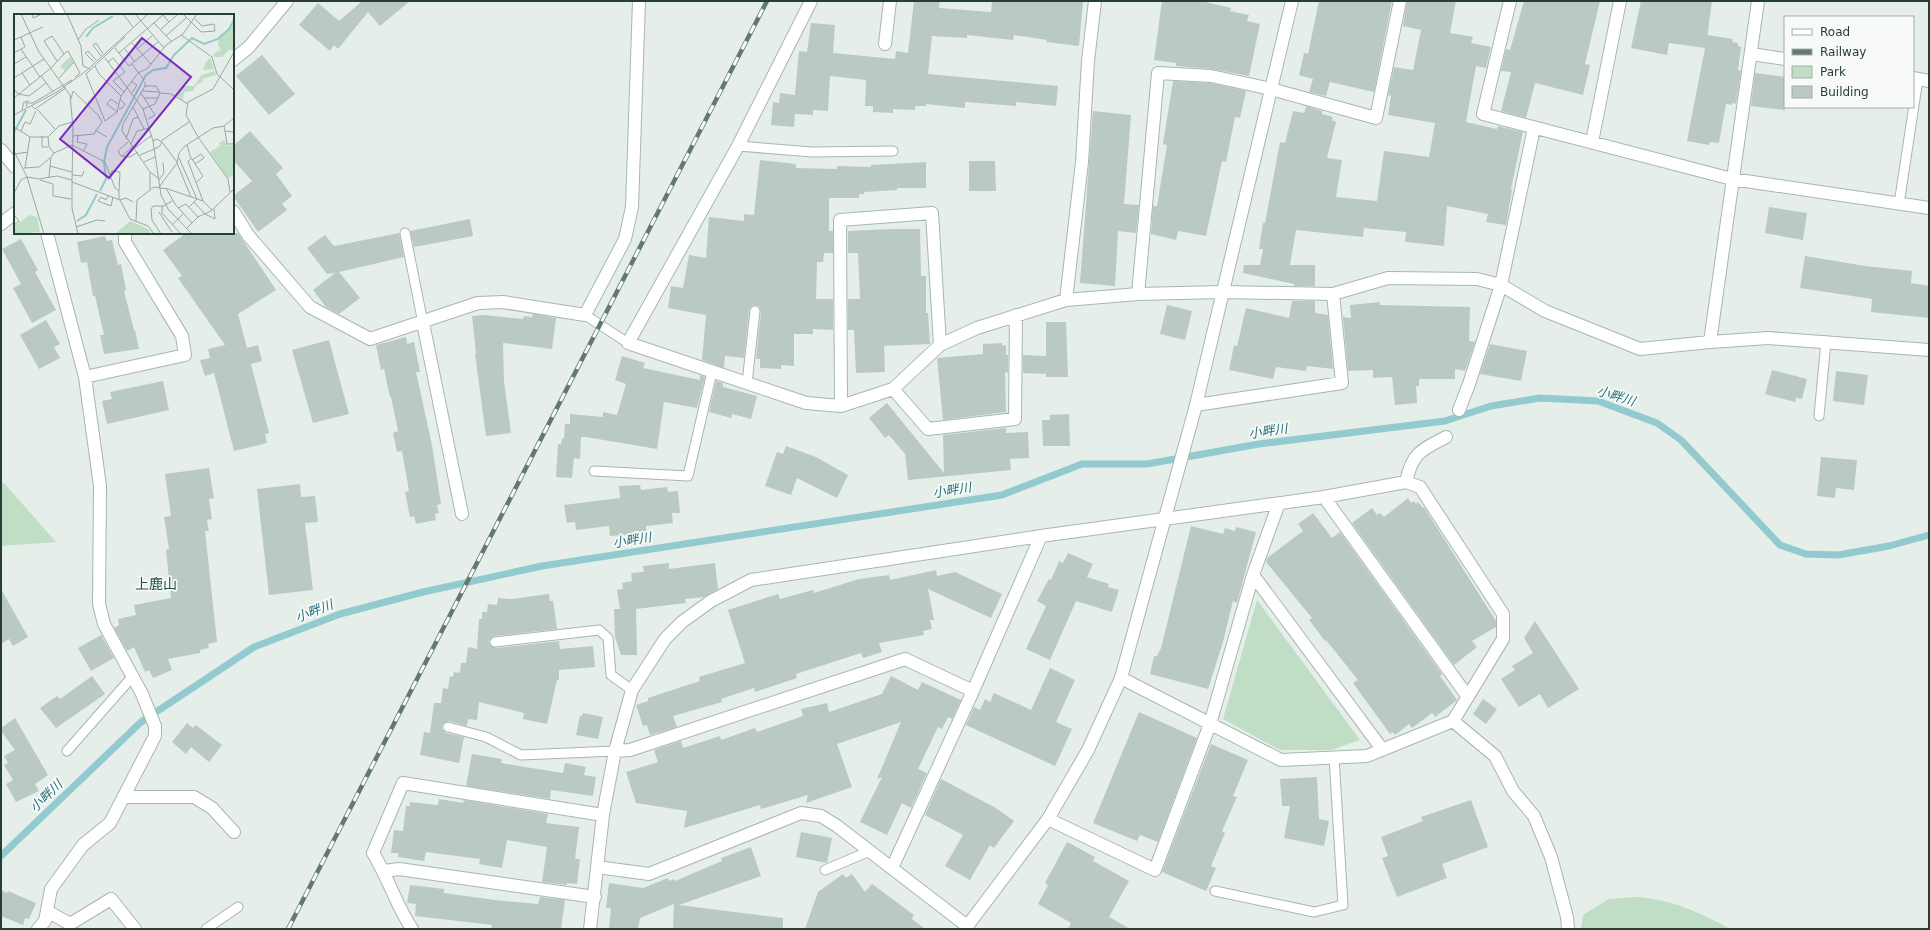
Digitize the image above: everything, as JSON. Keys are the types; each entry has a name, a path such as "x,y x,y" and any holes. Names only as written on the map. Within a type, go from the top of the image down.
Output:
{"street":[{"path":"234,59 249,47 287,1"},
{"path":"234,213 248,235 310,307 370,339 423,323 478,303 503,302 585,315 625,239 632,207 639,1"},
{"path":"811,1 738,146 628,343 806,403 841,406 894,389 940,345 977,328 1066,300 1138,294 1222,292 1333,294 1388,278 1477,279 1501,285 1545,311 1640,349 1768,338 1826,341 1929,350"},
{"path":"885,44 890,1"},
{"path":"1066,300 1082,162 1088,61 1095,1"},
{"path":"597,867 649,874 801,813 822,816 892,868 966,928 1048,819 1088,750 1121,678 1193,417 1292,1"},
{"path":"1138,294 1158,73 1211,76 1271,89 1376,118 1400,1"},
{"path":"1510,1 1483,114 1732,179 1929,208"},
{"path":"1592,142 1620,1"},
{"path":"1710,342 1758,1"},
{"path":"1750,54 1784,59"},
{"path":"1459,410 1501,285 1534,128"},
{"path":"1,150 14,166"},
{"path":"841,406 840,220 932,213 940,345"},
{"path":"1,224 14,214"},
{"path":"38,929 44,920 51,889 83,845 110,823 155,736 155,726 147,706 104,624 99,604 100,486 85,377 47,234"},
{"path":"85,377 185,355 182,336 125,242 125,234"},
{"path":"1196,405 1342,382 1333,294"},
{"path":"894,389 928,429 1015,418 1016,315"},
{"path":"423,323 462,514"},
{"path":"1406,482 1410,464 1423,448 1446,437"},
{"path":"590,929 595,897 603,815 615,751 632,690 665,639 682,622 711,601 751,580 1041,536 1324,497 1406,482 1420,487 1503,614 1503,639 1453,721 1367,756 1281,760 1121,678"},
{"path":"1324,497 1468,697"},
{"path":"1048,819 1155,870 1210,724 1253,575 1279,503"},
{"path":"892,868 973,691 1041,536"},
{"path":"1253,575 1382,749"},
{"path":"615,751 630,750 905,659 973,691"},
{"path":"1453,721 1495,756 1513,792 1534,816 1551,857 1568,917 1568,929"},
{"path":"410,928 394,895 385,871 374,853 403,783 603,815"},
{"path":"123,797 194,798 212,808 234,832"},
{"path":"385,871 399,870 595,897"},
{"path":"46,911 70,924 111,899 135,929"}],"lane":[{"path":"53,1 60,14"},
{"path":"1899,204 1920,79"},
{"path":"738,146 812,152 893,151"},
{"path":"405,233 423,323"},
{"path":"747,383 755,310"},
{"path":"585,315 628,343"},
{"path":"1819,416 1826,341"},
{"path":"594,471 688,476 712,372"},
{"path":"495,642 599,630 608,638 611,675 632,690"},
{"path":"67,752 132,676"},
{"path":"448,727 486,737 521,755 615,751"},
{"path":"1215,891 1314,912 1343,905 1334,757"},
{"path":"825,870 870,851"},
{"path":"206,929 238,907"}],"green space":[{"path":"4,483 56,542 1,546 1,485"},
{"path":"1257,600 1360,740 1331,750 1280,750 1223,719"},
{"path":"1635,897 1661,900 1684,907 1730,929 1581,929 1583,915 1609,899"}],"building":[{"path":"358,1 410,1 380,26 368,12 338,49 334,45 330,51 299,25 318,3 339,21 360,3"},
{"path":"914,1 940,1 939,8 991,12 992,1 1083,1 1079,46 1046,42 1047,40 1014,35 1013,40 967,35 967,38 932,36 928,74 1058,86 1056,106 1016,102 1016,106 965,102 965,108 926,104 926,106 915,106 915,110 893,109 893,113 873,112 873,106 865,106 866,80 830,76 828,111 813,110 813,115 795,114 794,127 771,125 773,102 779,103 780,93 795,95 799,51 807,52 811,23 835,25 833,53 895,59 896,51 908,53"},
{"path":"1162,1 1201,1 1231,8 1230,11 1249,15 1247,21 1260,24 1249,76 1212,69 1176,66 1176,63 1154,60"},
{"path":"1319,1 1392,1 1374,92 1330,82 1326,96 1309,92 1313,79 1299,75 1304,53 1308,54"},
{"path":"1407,1 1456,1 1450,33 1473,37 1471,43 1491,47 1486,68 1476,66 1466,122 1497,129 1498,126 1523,132 1511,189 1506,225 1486,222 1488,214 1447,206 1444,246 1405,242 1406,232 1364,228 1363,237 1296,230 1290,265 1315,265 1315,286 1294,286 1294,284 1243,273 1244,265 1260,265 1263,249 1259,249 1263,223 1265,223 1280,142 1285,143 1293,111 1304,113 1306,106 1322,111 1322,114 1333,117 1332,120 1336,122 1327,158 1342,160 1336,197 1377,201 1384,151 1429,157 1435,123 1388,115 1391,96 1388,95 1394,67 1413,70 1421,30 1403,26"},
{"path":"1524,1 1600,1 1585,64 1590,65 1583,95 1535,83 1526,118 1501,111 1511,72 1501,71 1506,49 1510,50"},
{"path":"1641,1 1712,1 1707,35 1733,39 1732,42 1738,43 1738,46 1741,47 1738,70 1741,71 1736,104 1726,104 1719,143 1710,142 1709,145 1687,141 1705,48 1669,43 1667,55 1631,48"},
{"path":"262,55 295,94 269,115 236,76"},
{"path":"1755,73 1784,77 1785,110 1751,106"},
{"path":"1173,81 1210,83 1246,91 1240,118 1235,117 1226,162 1222,161 1206,236 1178,231 1176,240 1151,234 1153,206 1157,206 1167,145 1163,144"},
{"path":"1093,111 1131,115 1124,204 1139,205 1136,233 1118,231 1115,286 1080,283"},
{"path":"250,131 283,168 276,174 292,196 282,204 287,210 258,232 234,197 234,195 252,181 234,161 234,145"},
{"path":"760,160 796,164 796,168 837,169 837,166 871,167 871,165 926,162 926,188 897,188 897,190 864,192 864,194 859,194 859,198 829,198 829,231 833,231 833,253 824,253 823,262 817,262 816,299 833,299 833,330 813,329 813,334 794,334 794,366 781,365 781,369 760,368 760,359 756,359 761,311 759,306 753,305 749,310 744,358 725,356 724,368 702,360 706,315 668,308 671,286 683,288 689,255 706,258 709,217 744,221 744,214 754,215"},
{"path":"969,161 995,161 996,191 969,191"},
{"path":"1769,207 1807,213 1803,240 1765,233"},
{"path":"470,219 473,236 414,247 410,231"},
{"path":"920,229 921,276 926,276 926,313 928,313 930,344 884,346 885,372 856,373 854,330 848,330 848,299 860,299 858,253 848,253 848,231"},
{"path":"238,233 276,290 238,314 247,348 258,345 262,361 251,364 269,433 265,434 267,443 234,451 214,373 205,376 200,360 210,358 208,349 225,345 178,278 182,276 163,250 185,234"},
{"path":"399,233 404,257 339,272 360,298 339,314 326,307 313,290 335,273 327,274 307,248 325,235 334,246"},
{"path":"105,236 107,241 112,240 118,265 121,264 126,290 124,291 139,349 104,354 100,335 104,335 95,296 93,296 87,262 81,263 77,242"},
{"path":"21,239 38,270 35,272 56,310 32,323 13,288 21,284 2,249"},
{"path":"1805,256 1865,266 1912,271 1911,283 1929,286 1929,318 1871,312 1872,299 1800,288"},
{"path":"1292,301 1315,301 1315,313 1328,315 1333,369 1307,366 1306,371 1276,367 1273,379 1229,370 1234,345 1237,346 1246,308 1289,318"},
{"path":"1380,302 1380,305 1470,307 1469,341 1475,342 1465,371 1455,369 1455,379 1419,379 1419,386 1416,386 1417,403 1395,405 1392,377 1373,378 1373,370 1348,371 1343,317 1351,318 1350,305"},
{"path":"1167,305 1192,311 1185,340 1160,334"},
{"path":"533,314 556,318 552,349 503,343 504,382 511,433 486,436 475,354 472,316 484,315 523,319 524,316 532,317"},
{"path":"46,320 60,344 54,347 60,358 39,369 20,335"},
{"path":"1046,322 1066,322 1068,377 1046,377 1046,374 1023,373 1023,355 1046,356"},
{"path":"406,337 407,344 414,342 420,372 416,372 432,445 441,504 437,505 439,513 435,514 436,520 416,524 414,516 410,517 405,492 409,491 402,451 397,452 393,433 398,431 384,369 381,370 376,345"},
{"path":"329,340 349,414 313,423 292,350"},
{"path":"1002,343 1002,346 1006,345 1006,355 1008,355 1008,373 1005,372 1006,412 943,420 937,358 983,354 983,344"},
{"path":"1490,344 1527,351 1521,381 1480,374"},
{"path":"622,356 645,363 643,368 700,380 700,375 705,377 697,408 664,402 657,449 581,437 580,459 574,458 572,478 556,477 558,444 561,444 562,438 564,439 565,424 570,424 570,414 603,417 603,412 617,415 626,384 615,380"},
{"path":"1772,370 1807,379 1802,399 1796,398 1795,402 1765,394"},
{"path":"1836,371 1868,375 1864,405 1833,401"},
{"path":"163,381 169,410 107,424 102,401 112,399 110,392"},
{"path":"716,381 723,383 723,387 757,396 751,419 732,414 731,418 709,412"},
{"path":"887,403 944,473 943,435 1006,428 1006,433 1028,432 1029,458 1010,459 1011,470 908,480 905,454 889,435 885,438 869,418"},
{"path":"1069,414 1070,446 1043,446 1042,420 1050,420 1050,415"},
{"path":"786,446 816,457 848,475 837,498 797,478 791,495 765,486 777,452 783,454"},
{"path":"1821,457 1857,460 1854,490 1836,488 1835,498 1817,496"},
{"path":"209,468 214,498 209,499 212,519 207,520 209,531 205,531 217,642 208,644 209,648 200,650 200,653 168,659 172,670 153,678 149,670 145,672 134,647 127,651 114,628 119,625 118,619 136,615 134,605 171,598 166,550 169,549 164,517 171,516 165,474"},
{"path":"300,484 301,497 315,496 318,522 305,523 313,590 269,595 257,489"},
{"path":"640,485 641,490 667,487 668,492 678,491 680,513 672,513 673,523 646,526 646,533 610,536 609,526 576,530 575,522 567,523 564,505 620,498 619,486"},
{"path":"1408,498 1411,503 1414,501 1416,504 1418,502 1423,508 1424,507 1496,621 1496,627 1472,641 1477,647 1454,665 1352,523 1372,508 1377,515 1380,513 1384,517"},
{"path":"1313,513 1332,538 1340,532 1442,674 1440,676 1457,700 1435,717 1432,713 1412,728 1409,724 1395,735 1393,732 1390,734 1353,683 1358,680 1326,640 1325,641 1309,620 1312,618 1266,562 1267,558 1303,531 1298,524"},
{"path":"1191,526 1223,534 1225,528 1235,531 1236,527 1256,532 1237,603 1233,601 1223,642 1208,689 1150,674 1154,656 1157,656 1161,648"},
{"path":"1068,553 1093,564 1087,577 1109,584 1108,587 1119,590 1112,612 1076,601 1050,660 1026,649 1046,606 1037,601 1049,579 1051,580 1059,561 1063,563"},
{"path":"669,563 669,569 715,563 718,589 704,597 685,599 686,603 636,609 637,655 621,655 615,637 614,609 620,609 617,590 623,589 622,583 632,581 631,573 644,572 643,566"},
{"path":"936,570 937,576 955,572 1002,594 991,618 928,589 934,620 930,620 932,629 923,631 924,635 879,643 882,652 863,658 861,653 796,674 797,678 755,692 754,688 721,699 722,702 673,716 677,727 650,735 647,725 643,726 636,705 648,701 648,698 700,681 699,677 745,663 728,610 778,594 780,599 813,590 814,593 859,579 889,575 890,580"},
{"path":"1,589 28,637 13,646 9,639 1,644"},
{"path":"549,594 550,601 553,601 557,629 494,636 489,640 490,645 496,648 559,641 560,649 593,646 595,667 559,670 559,680 557,680 547,724 523,719 524,713 479,702 477,720 468,719 467,726 449,721 442,725 442,729 446,733 464,737 459,763 420,755 424,732 430,733 434,703 441,703 443,688 448,689 450,676 453,677 454,672 460,673 461,663 466,663 468,647 477,649 479,619 482,619 482,612 487,612 488,604 497,605 498,598 511,599"},
{"path":"1535,621 1579,689 1548,708 1540,694 1519,707 1501,679 1515,670 1512,666 1533,653 1524,638"},
{"path":"101,635 114,658 91,671 78,648"},
{"path":"1050,668 1075,680 1056,722 1072,729 1055,766 966,725 974,707 980,710 985,699 990,702 994,693 1031,710"},
{"path":"92,676 105,694 56,728 40,708 57,696 60,699"},
{"path":"891,676 918,690 922,682 961,700 952,719 948,717 942,729 938,727 918,769 927,773 911,808 902,803 887,835 860,822 882,777 877,779 901,722 837,744 852,787 806,803 808,795 761,809 760,805 684,828 687,811 636,803 626,772 658,762 654,750 681,741 683,748 720,736 721,740 755,728 757,732 803,716 801,709 827,703 829,712 882,694"},
{"path":"1483,699 1497,709 1486,724 1473,714"},
{"path":"1139,712 1197,738 1158,842 1140,835 1137,841 1093,823"},
{"path":"583,713 603,717 598,739 576,735 580,716 582,716"},
{"path":"15,718 48,775 35,784 39,791 16,802 6,784 13,780 4,765 8,763 4,756 15,750 1,731 1,728"},
{"path":"187,723 193,728 196,725 222,745 209,762 191,747 186,754 172,742"},
{"path":"1211,744 1248,760 1233,796 1237,797 1222,831 1225,833 1211,866 1216,868 1206,891 1162,872"},
{"path":"472,754 502,759 501,763 563,773 565,763 586,767 584,775 596,777 593,796 551,790 550,799 466,786"},
{"path":"1317,777 1319,819 1329,821 1324,846 1284,838 1290,806 1282,806 1280,779"},
{"path":"941,779 996,808 1014,821 994,848 990,845 970,880 945,866 963,835 925,815"},
{"path":"439,799 463,803 464,800 548,814 546,823 579,827 575,859 580,859 577,884 567,883 567,885 542,882 547,847 507,840 502,868 479,864 480,859 426,852 424,861 398,857 398,853 391,853 394,830 403,831 406,806 410,806 410,802 438,805"},
{"path":"1471,800 1488,847 1442,864 1447,878 1397,897 1382,858 1388,856 1381,837 1423,821 1421,817"},
{"path":"801,832 832,838 827,863 796,857"},
{"path":"1067,842 1095,857 1093,861 1129,881 1109,917 1130,929 1068,929 1071,923 1038,904 1048,885 1045,883"},
{"path":"751,847 761,876 679,905 783,918 783,929 673,929 674,904 640,918 638,929 609,929 611,908 606,908 609,883 643,888 668,878 669,881 674,879 675,881 722,861 721,858"},
{"path":"843,874 846,878 852,874 865,892 872,884 914,915 912,919 925,929 805,929 818,892"},
{"path":"410,885 444,889 444,893 495,900 538,904 540,897 565,900 561,929 491,929 492,925 415,916 416,904 407,903"},
{"path":"1,890 7,893 8,891 36,903 29,919 25,918 23,925 1,916"}],"waterway":[{"name":"小畔川","path":"1,856 141,722 254,647 340,614 423,592 542,566 1002,495 1082,464 1147,464 1259,444 1445,421 1491,406 1540,398 1598,401 1657,423 1681,440 1780,545 1806,554 1838,555 1889,546 1929,535"}],"railway":[{"path":"288,929 767,1"}],"district":[{"name":"上鹿山","path":"156,584"}]}
